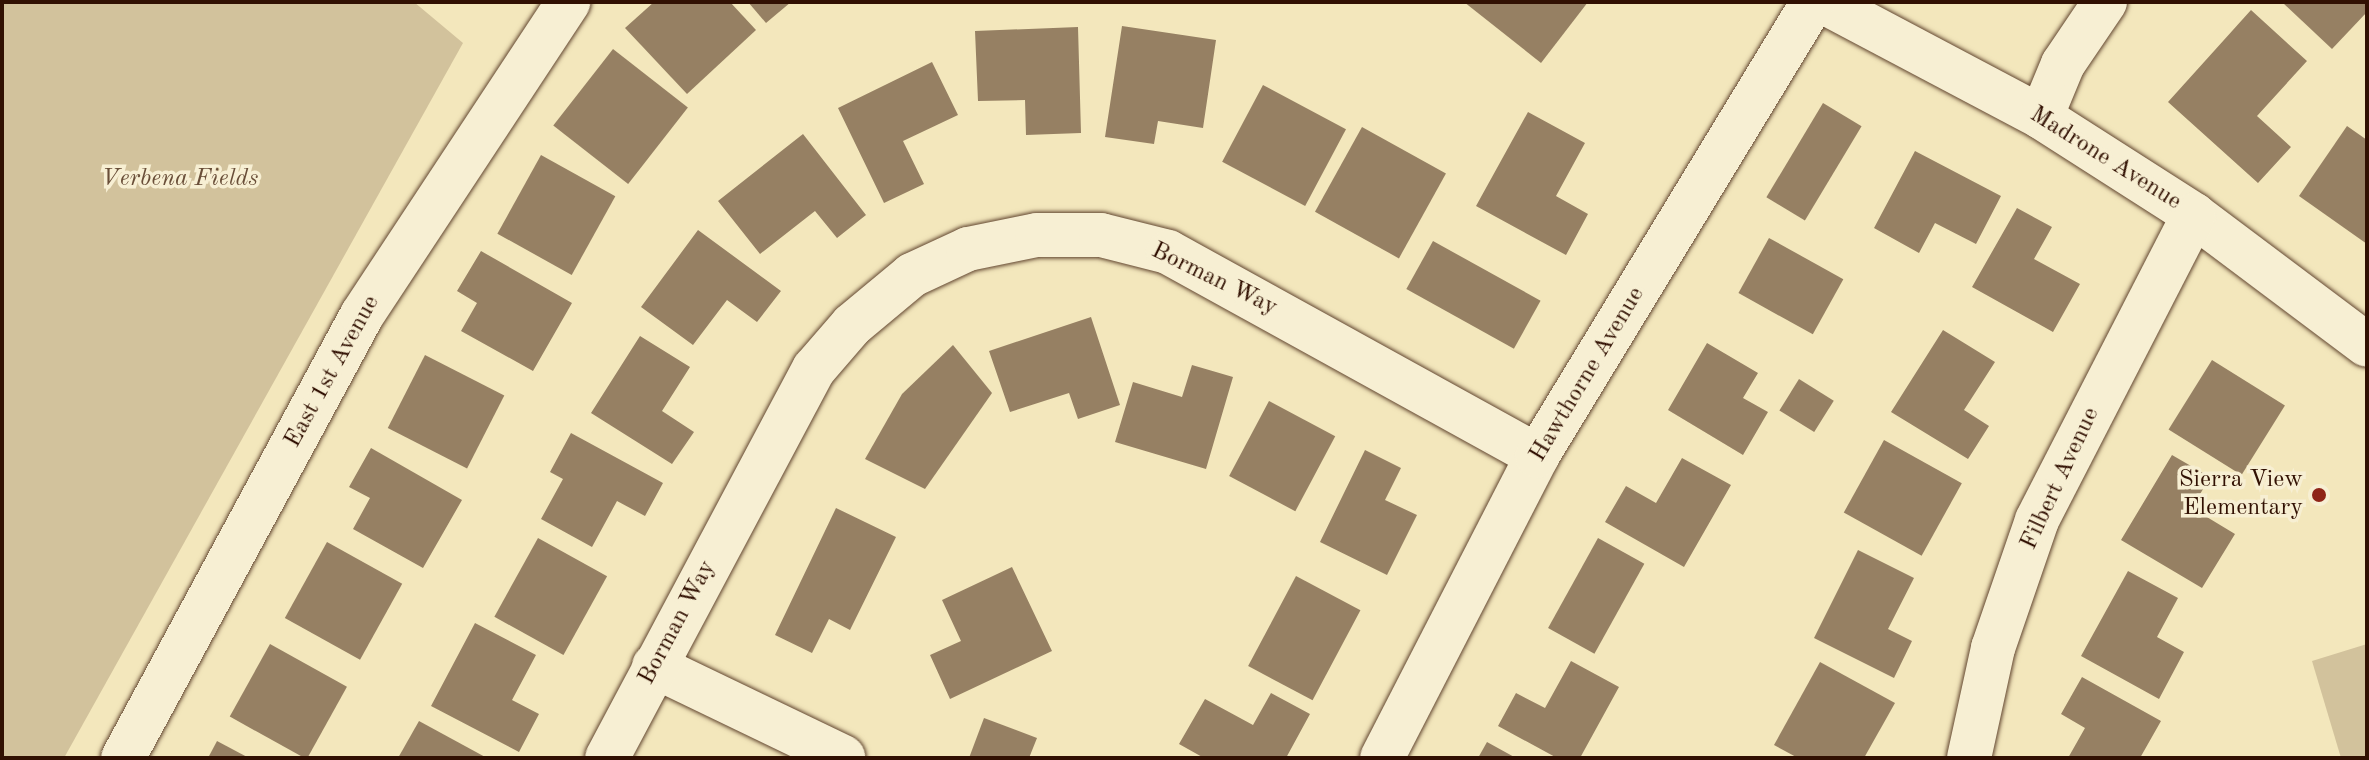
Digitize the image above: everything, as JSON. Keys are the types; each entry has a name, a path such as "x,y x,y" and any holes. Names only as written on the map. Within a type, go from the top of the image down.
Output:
{"street":[{"name":"East 1st Avenue","path":"123,758 362,315 568,2"},
{"name":"Hawthorne Avenue","path":"1382,758 1537,456 1813,2"},
{"name":"Madrone Avenue","path":"1824,2 2041,117 2194,215 2367,345"},
{"path":"2041,117 2063,64 2105,2"},
{"name":"Filbert Avenue","path":"1969,758 1993,648 2037,520 2194,215"},
{"name":"Borman Way","path":"607,758 814,369 852,325 912,275 968,249 1037,235 1101,235 1168,252 1537,456"},
{"path":"654,666 843,757"}],"green space":[{"name":"Verbena Fields","path":"2,2 414,2 463,43 64,758 2,758"},
{"path":"2367,644 2367,758 2341,758 2312,661"}],"building":[{"path":"654,2 730,2 756,30 687,94 625,28"},
{"path":"748,2 791,2 766,23"},
{"path":"1464,2 1588,2 1541,63"},
{"path":"2282,2 2367,2 2367,12 2332,49"},
{"path":"2251,10 2307,61 2257,116 2291,147 2258,183 2168,102"},
{"path":"1122,26 1216,40 1203,128 1158,121 1154,144 1105,137"},
{"path":"1078,27 1081,133 1026,135 1025,100 978,101 975,31"},
{"path":"613,49 688,107 628,184 553,125"},
{"path":"932,62 958,115 903,141 924,184 884,203 838,108"},
{"path":"1263,85 1346,129 1305,206 1222,162"},
{"path":"1823,103 1862,126 1805,220 1766,197"},
{"path":"1528,112 1585,143 1556,196 1588,214 1566,255 1476,206"},
{"path":"2347,126 2367,140 2367,244 2299,196"},
{"path":"1362,127 1446,174 1399,258 1315,212"},
{"path":"803,134 866,215 837,238 815,211 760,254 718,201"},
{"path":"1915,151 2001,196 1976,244 1935,223 1919,253 1874,228"},
{"path":"541,155 615,196 572,275 497,234"},
{"path":"2017,208 2052,227 2034,259 2080,284 2053,332 1972,287"},
{"path":"698,230 781,291 757,322 727,300 693,345 641,307"},
{"path":"1769,238 1843,279 1813,334 1738,293"},
{"path":"1433,241 1541,301 1514,349 1406,289"},
{"path":"481,251 572,303 533,371 461,331 477,303 457,291"},
{"path":"1091,317 1120,405 1078,419 1069,393 1010,412 989,351"},
{"path":"1943,330 1995,362 1964,410 1989,426 1968,459 1891,412"},
{"path":"640,336 690,367 662,411 694,432 672,464 591,413"},
{"path":"1707,343 1758,373 1743,398 1768,412 1743,455 1668,410"},
{"path":"953,345 992,393 925,489 865,459 902,394"},
{"path":"425,355 504,395 467,468 388,428"},
{"path":"2212,360 2285,406 2241,475 2169,430"},
{"path":"1192,365 1233,377 1206,469 1115,442 1133,382 1182,397"},
{"path":"1799,379 1834,401 1814,432 1779,410"},
{"path":"1269,401 1335,436 1295,511 1229,476"},
{"path":"571,433 663,483 645,516 617,501 592,547 541,519 563,479 550,472"},
{"path":"1884,440 1962,483 1922,556 1844,513"},
{"path":"371,448 462,500 423,568 353,529 370,498 349,487"},
{"path":"1365,450 1401,468 1385,500 1417,515 1387,575 1320,542"},
{"path":"2172,455 2210,477 2192,508 2235,534 2202,588 2121,540"},
{"path":"1682,458 1731,485 1684,567 1605,522 1626,486 1656,503"},
{"path":"836,508 896,537 850,630 829,619 812,653 775,635"},
{"path":"538,538 607,576 563,655 494,617"},
{"path":"1598,538 1644,564 1594,654 1548,628"},
{"path":"327,542 402,584 360,660 285,618"},
{"path":"1858,550 1914,578 1888,629 1912,641 1894,678 1814,638"},
{"path":"1012,567 1052,651 950,699 930,655 961,641 942,600"},
{"path":"2128,571 2178,598 2157,637 2184,652 2159,699 2081,656"},
{"path":"1296,576 1360,610 1313,700 1248,666"},
{"path":"475,623 536,655 512,700 539,714 519,752 431,706"},
{"path":"270,644 347,687 307,758 230,717"},
{"path":"1571,661 1619,687 1580,758 1557,758 1498,726 1516,693 1545,708"},
{"path":"1820,662 1895,703 1864,758 1798,758 1774,745"},
{"path":"2082,677 2161,721 2140,758 2068,758 2085,728 2061,714"},
{"path":"1271,693 1310,714 1286,758 1204,758 1179,744 1205,699 1253,725"},
{"path":"984,718 1037,738 1029,758 969,758"},
{"path":"419,721 487,758 398,758"},
{"path":"217,741 249,758 208,758"},
{"path":"1487,742 1516,758 1478,758"}],"place":[{"name":"Sierra View Elementary","path":"2319,495"}]}
